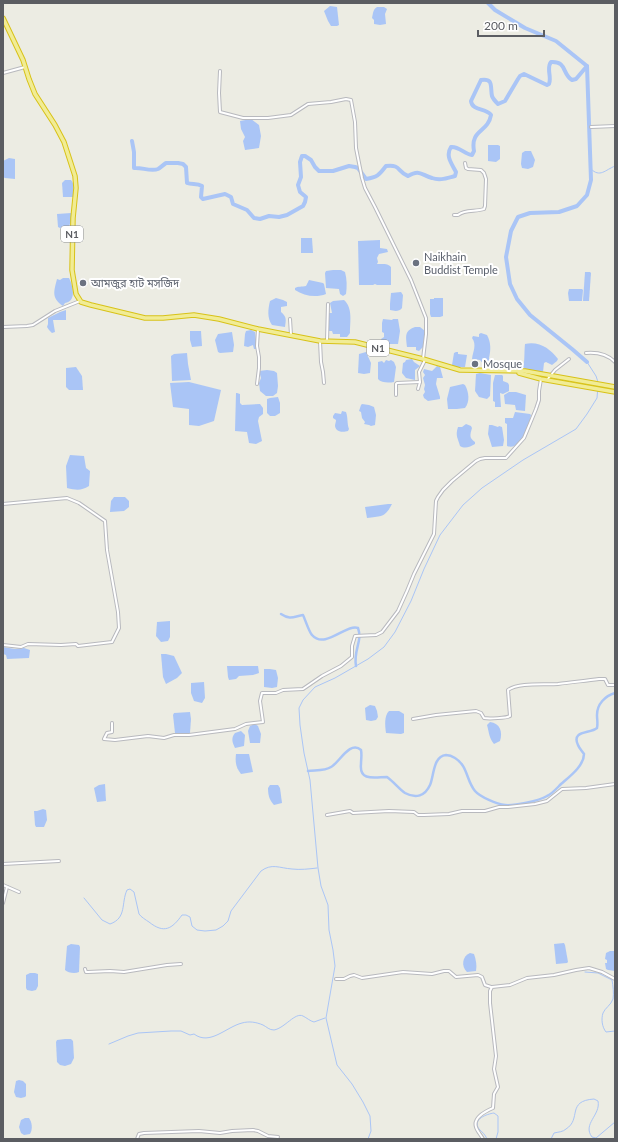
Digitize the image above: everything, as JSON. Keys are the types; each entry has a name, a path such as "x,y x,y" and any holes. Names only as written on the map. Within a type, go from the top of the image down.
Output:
{"highway":[{"name":"N1","path":"3,18 26,67 35,94 64,142 75,176 76,188 73,218 72,270 76,294 80,301 145,318 163,318 194,314 258,329 320,341 355,342 424,359 460,370 525,371 613,387"},
{"name":"N1","path":"516,371 523,375 541,379 615,392"}],"street":[{"path":"3,73 26,67"},
{"path":"220,71 220,112 243,118 268,118 291,115 308,104 346,99 351,100 356,148 365,188 403,265 424,310 426,318 427,325 424,359 419,372 420,382 418,389"},
{"path":"591,128 615,126"},
{"path":"454,215 464,212 479,211 484,209 485,206 486,178 484,173 481,170 466,168 465,163"},
{"path":"3,327 27,326 33,324 55,311 80,301"},
{"path":"327,341 328,304"},
{"path":"290,319 291,335"},
{"path":"257,384 259,368 257,346 258,329"},
{"path":"320,341 324,383"},
{"path":"586,353 597,352 604,354 615,362"},
{"path":"547,380 555,370 569,359"},
{"path":"112,722 112,732 107,733 104,739 115,740 148,736 164,738 174,734 189,735 235,729 246,724 263,722 260,701 262,693 276,693 284,690 303,688 341,666 352,657 352,646 355,636 366,636 382,632 398,611 434,534 436,501 440,493 476,461 484,458 506,458 524,438 536,409 541,379"},
{"path":"396,395 397,382 420,382"},
{"path":"3,504 67,498 79,503 106,521 107,550 118,612 119,628 112,642 101,644 78,646 76,644 28,644 20,646 3,645"},
{"path":"413,719 436,715 476,712 481,713 484,718 488,719 508,717 510,716 508,690 510,688 523,685 557,684 605,679 608,685 615,685"},
{"path":"327,815 350,811 353,813 389,811 414,812 418,815 424,815 486,811 500,807 536,804 547,800 562,789 586,788 615,784"},
{"path":"3,864 59,861"},
{"path":"3,885 19,892"},
{"path":"3,903 7,887"},
{"path":"85,969 86,972 124,972 181,964"},
{"path":"336,979 344,979 354,975 362,978 403,972 432,974 449,970 456,977 478,975 482,977 485,984 492,987 510,985 527,978 554,975 589,968 602,972 615,979"},
{"path":"483,1139 476,1126 477,1120 484,1112 493,1108 494,1094 498,1087 494,1069 496,1056 490,1002 490,991 492,987"},
{"path":"137,1139 139,1134 144,1133 199,1131 220,1133 253,1130 268,1136 278,1137"}],"water":[{"path":"330,6 337,7 339,25 337,26 331,26 324,11"},
{"path":"377,7 384,7 387,9 385,14 386,24 374,24 374,20 372,18 374,10"},
{"path":"251,119 259,125 261,136 259,148 245,150 243,141 245,137 241,129 240,121"},
{"path":"488,145 500,146 500,159 496,162 488,161"},
{"path":"525,151 531,151 535,160 533,167 528,169 522,168 521,164 522,153"},
{"path":"9,158 15,159 15,179 3,177 3,161"},
{"path":"65,180 71,180 73,184 73,197 63,197 62,183"},
{"path":"71,213 71,221 68,229 58,227 57,214"},
{"path":"301,238 312,238 313,253 301,253"},
{"path":"380,240 380,248 387,249 388,252 379,254 377,264 387,264 391,267 391,285 359,285 358,241"},
{"path":"341,270 345,272 346,294 343,296 340,294 339,289 326,288 325,273 326,271"},
{"path":"585,272 591,273 589,301 583,301"},
{"path":"63,278 69,278 72,285 73,296 69,302 65,303 63,306 59,303 54,294 57,279 60,280"},
{"path":"309,280 323,283 326,294 310,296 295,290 296,287 306,286"},
{"path":"569,289 582,289 582,301 569,301"},
{"path":"401,292 403,295 402,308 398,311 390,310 391,293"},
{"path":"276,298 287,302 287,306 281,307 281,312 286,319 285,327 272,325 269,319 268,310 270,301"},
{"path":"443,298 443,316 431,317 430,299"},
{"path":"344,300 350,311 350,333 347,337 340,337 340,334 333,334 332,331 328,331 329,313 332,313 330,303 333,301"},
{"path":"66,310 66,320 53,320 55,332 52,333 47,327 48,318"},
{"path":"383,319 398,319 400,331 398,344 383,344 381,339 384,337 384,333 382,332"},
{"path":"415,327 420,327 425,331 423,347 419,351 416,350 416,347 407,347 406,334 409,330"},
{"path":"251,330 255,332 257,349 254,349 253,345 248,347 244,346 246,331"},
{"path":"190,331 201,331 202,346 192,347"},
{"path":"232,332 234,345 233,352 218,352 215,340 218,334"},
{"path":"481,333 487,335 489,340 489,358 492,365 485,366 480,360 472,359 474,346 472,338 473,336 479,337 479,334"},
{"path":"530,343 540,345 552,352 558,359 552,365 546,362 544,363 543,372 523,368 525,344"},
{"path":"366,352 371,363 370,373 358,373 359,354"},
{"path":"458,352 458,354 467,355 465,367 455,367 452,365 454,353"},
{"path":"187,353 191,380 172,381 171,356 174,354"},
{"path":"412,359 420,366 415,370 415,380 406,378 402,373 403,363 406,360"},
{"path":"386,360 391,360 394,362 396,367 394,382 388,383 378,379 378,362 382,361 384,363"},
{"path":"437,366 440,367 443,378 437,378 436,384 440,399 428,401 423,395 425,392 425,385 423,378 425,375 423,372 424,369 432,371"},
{"path":"76,367 82,376 83,390 69,390 66,387 66,368"},
{"path":"267,370 277,373 277,393 273,396 266,396 260,391 259,383 261,378 259,371"},
{"path":"480,373 491,375 490,396 487,399 479,397 475,391 476,374"},
{"path":"495,375 502,375 503,381 509,385 509,391 503,394 500,393 501,407 495,407 495,402 493,401 493,383"},
{"path":"189,382 221,390 214,421 199,426 189,425 189,409 173,407 170,383"},
{"path":"463,384 465,385 468,394 467,406 465,408 448,409 447,399 450,387"},
{"path":"509,392 516,392 526,395 525,411 516,410 515,405 505,404 504,395"},
{"path":"236,393 240,394 240,403 242,405 260,404 263,408 263,414 259,417 258,421 262,441 256,444 249,443 247,432 235,431"},
{"path":"278,397 280,403 280,413 275,416 270,416 267,413 267,399"},
{"path":"362,404 374,407 376,415 375,425 371,426 364,424 365,422 362,418 361,412 359,411"},
{"path":"342,411 346,412 347,414 349,429 348,431 342,432 337,430 335,426 336,420 333,416 335,413 341,414"},
{"path":"515,412 531,415 524,436 516,445 512,447 507,446 507,424 505,423 505,418 513,418"},
{"path":"466,424 472,428 470,436 475,442 475,444 469,447 460,446 457,437 458,427 462,427"},
{"path":"489,425 502,427 504,440 503,446 492,447 488,434"},
{"path":"70,455 84,456 86,468 90,471 89,486 86,488 78,490 67,488 66,466"},
{"path":"114,497 125,497 129,501 129,507 124,511 110,512 111,501"},
{"path":"392,504 387,512 382,516 367,518 365,507"},
{"path":"170,621 170,637 168,641 161,642 156,636 157,622"},
{"path":"3,647 15,649 24,648 30,650 29,658 7,659 6,655 3,654"},
{"path":"161,654 174,656 182,673 177,678 166,684 163,677"},
{"path":"227,666 258,666 259,673 239,676 236,679 229,680"},
{"path":"264,669 276,670 278,678 277,687 264,687"},
{"path":"204,682 205,698 202,703 194,701 191,693 191,683"},
{"path":"370,705 375,706 377,711 378,717 376,720 366,720 365,708"},
{"path":"389,711 399,711 404,714 404,733 386,733 385,724 387,713"},
{"path":"190,712 190,733 175,733 174,713"},
{"path":"490,722 496,724 501,731 500,741 494,744 490,737 487,725"},
{"path":"255,724 258,726 261,734 260,743 250,743 248,731 250,726"},
{"path":"241,731 245,735 244,746 235,748 232,738 235,733"},
{"path":"236,754 249,754 253,772 241,774 236,765"},
{"path":"105,784 106,801 97,802 94,788"},
{"path":"270,785 278,785 280,788 282,803 274,805 271,801 268,790"},
{"path":"43,809 46,810 47,820 44,827 36,827 34,811"},
{"path":"564,943 568,962 556,964 554,944"},
{"path":"71,944 79,945 80,947 79,972 77,973 65,970 67,946"},
{"path":"615,951 615,971 606,969 606,953"},
{"path":"467,954 474,954 476,971 467,972 463,962"},
{"path":"30,973 38,974 38,986 36,990 32,991 27,990 26,988 26,975"},
{"path":"71,1039 73,1041 74,1058 71,1064 65,1066 60,1065 57,1062 56,1042 57,1040"},
{"path":"19,1080 26,1084 26,1096 21,1098 16,1097 14,1092 16,1081"},
{"path":"29,1118 32,1128 30,1134 24,1135 21,1133 19,1127 21,1120"}],"waterway":[{"path":"488,3 495,10 525,28 556,41 587,66 591,180 587,195 577,206 559,212 530,213 518,217 511,231 506,257 510,284 517,299 530,315 587,362"},
{"path":"132,141 134,168 155,170 159,169 166,163 183,164 186,167 187,183 202,186 201,197 203,199 225,194 231,197 233,204 247,210 254,218 260,219 269,216 279,217 287,215 303,206 305,202 306,197 300,192 298,185 301,177 300,162 302,156 305,156 311,160 319,171 333,171 349,166 355,167 358,168 366,179 380,174 386,166 397,167 408,176 415,173 420,173 438,179 455,176 456,172 449,157 449,150 451,147 454,147 472,155 474,151 473,144 475,139 487,125 491,115 486,111 476,108 471,101 481,80 488,80 490,82 492,96 498,104 505,101 520,76 524,74 547,85 549,84 549,67 551,62 560,64 572,80 576,79 587,66"},
{"path":"591,169 594,172 600,173 615,166"},
{"path":"587,362 598,382"},
{"path":"368,1139 371,1131 370,1116 352,1084 337,1065 326,1018 335,966 329,930 328,905 321,886 318,868 310,780 304,753 299,708 303,700 315,687 335,678 368,659 384,647 395,632 411,601 440,535 463,505 482,488 523,460 576,429 597,398 598,386"},
{"path":"281,614 289,617 303,615 312,635 317,639 323,640 353,627 358,628 359,637 355,660 356,666"},
{"path":"308,771 329,768 349,750 357,748 361,750 361,770 365,776 373,778 387,777 405,793 416,796 426,792 430,785 436,763 442,756 449,755 459,761 465,769 472,787 477,793 485,798 505,805 514,805 533,801 551,794 579,767 582,763 584,754 578,745 577,737 582,733 597,728 598,707 605,698 615,693"},
{"path":"84,898 102,920 110,924 119,918 123,910 125,895 127,890 130,889 134,892 139,914 154,926 163,929 171,927 182,915 186,915 190,917 192,926 197,930 216,930 228,921 231,911 261,871 269,867 298,869 317,868"},
{"path":"585,972 598,973 612,980 613,999 604,1011 602,1020 606,1032 615,1031"},
{"path":"109,1044 138,1033 181,1031 190,1035 194,1034 206,1038 212,1037 245,1022 258,1023 274,1030 300,1015 314,1022 325,1018"},
{"path":"551,1139 554,1133 563,1131 571,1125 577,1107 585,1100 594,1099 598,1101 597,1111 589,1128 592,1137 596,1138 615,1122"},
{"path":"487,1139 479,1129 477,1122 484,1116 494,1113 498,1116 498,1132 496,1139"}],"place":[{"name":"Naikhain Buddist Temple","path":"416,263"},
{"name":"আমজুর হাট মসজিদ","path":"83,283"},
{"name":"Mosque","path":"475,364"}]}
